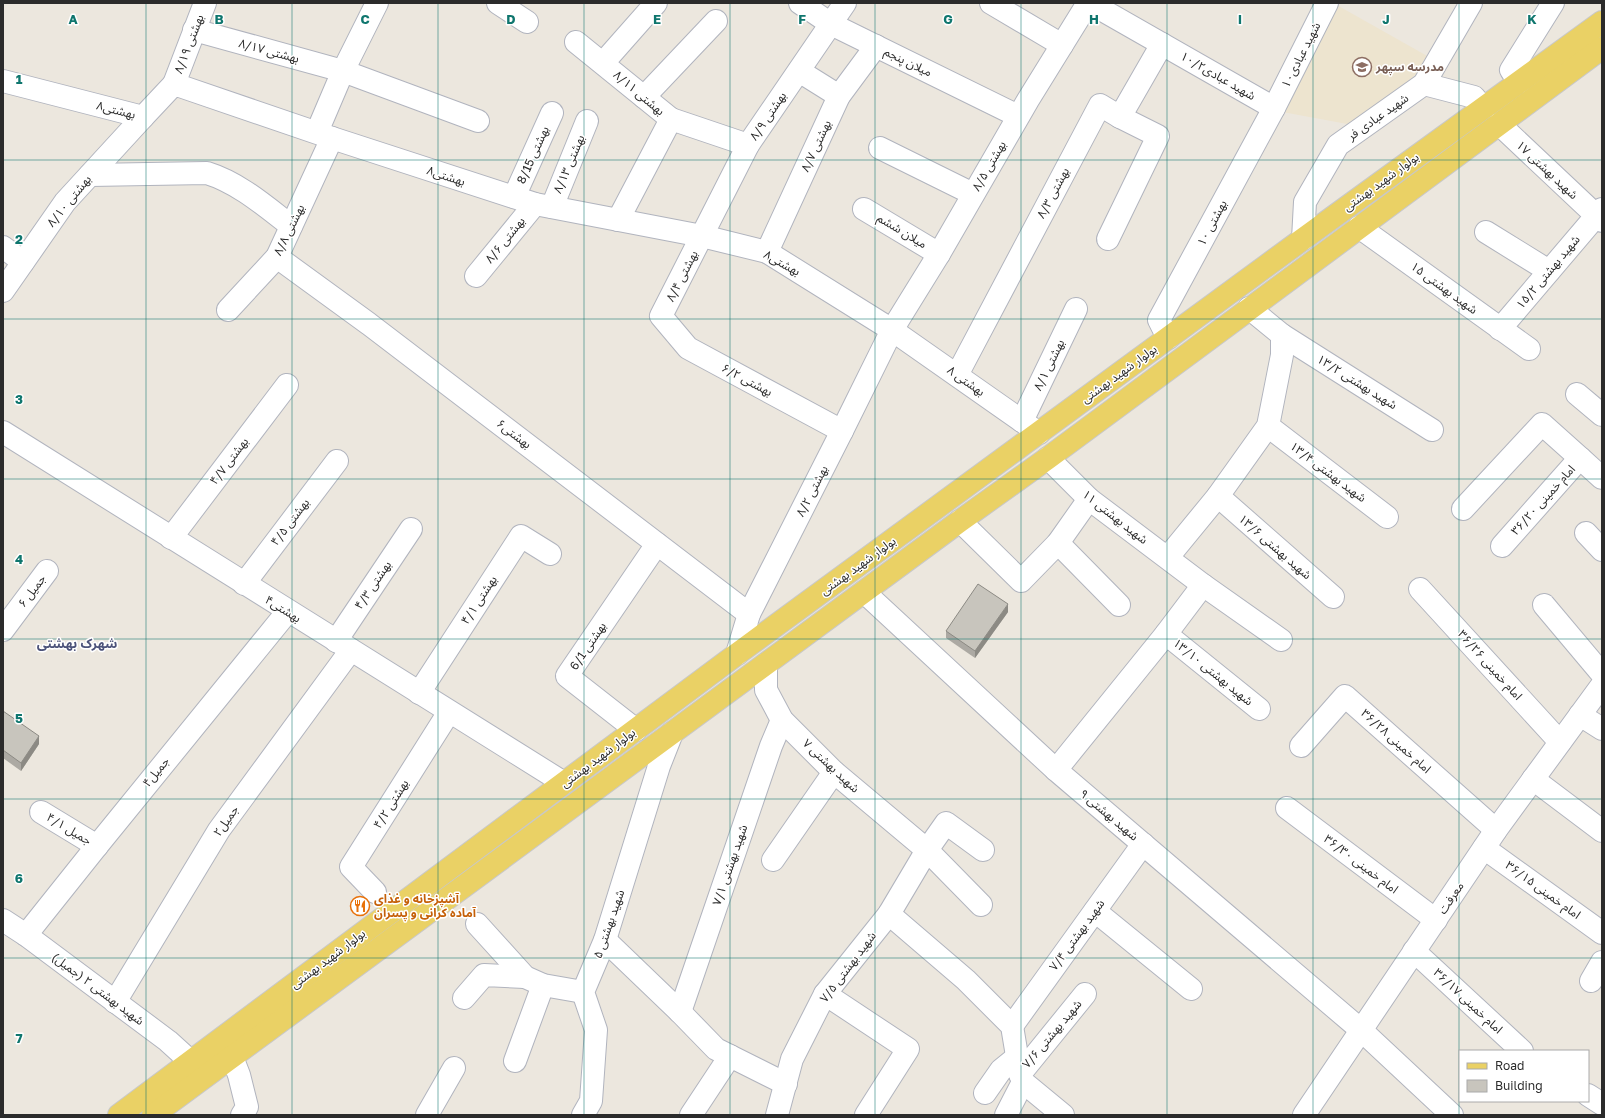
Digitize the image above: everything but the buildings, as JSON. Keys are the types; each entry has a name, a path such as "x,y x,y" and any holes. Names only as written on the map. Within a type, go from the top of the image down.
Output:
{"main road":[{"name":"بولوار شهید بهشتی","path":"119,1115 737,654 1030,427 1168,338 1602,22"},
{"name":"بولوار شهید بهشتی","path":"153,1115 960,521 1048,458 1359,226 1602,48"},
{"path":"1541,66 1554,83"},
{"path":"290,987 302,1006"}],"street":[{"name":"بهشتی ۸/۱۹","path":"174,84 205,3"},
{"path":"324,135 343,71 377,3"},
{"path":"498,3 527,22"},
{"path":"603,63 656,3"},
{"name":"میلان پنجم","path":"800,3 831,24 1018,116"},
{"name":"بهشتی ۸/۹","path":"702,236 748,145 845,3"},
{"path":"991,3 1062,45"},
{"name":"بهشتی ۸/۵","path":"892,330 939,254 1018,116 1089,3"},
{"name":"شهید عبادی۱۰/۲","path":"1089,3 1274,108"},
{"name":"شهید عبادی۱۰","path":"1274,108 1328,3"},
{"name":"شهید عبادی فر","path":"1303,239 1305,202 1338,145 1424,84 1471,3"},
{"path":"1519,82 1511,70 1553,3"},
{"path":"644,97 716,21"},
{"name":"بهشتی ۸/۱۷","path":"194,30 343,71 478,121"},
{"name":"بهشتی ۸/۱۱","path":"576,42 671,120 618,220"},
{"path":"1108,239 1158,136 1120,116 1162,44"},
{"name":"بهشتی ۸/۷","path":"767,252 839,96 876,46"},
{"path":"799,72 839,96"},
{"name":"بهشتی۸","path":"3,81 143,117 174,84 514,197 543,205 702,236 767,252 892,330"},
{"path":"1424,84 1474,97 1483,108"},
{"name":"بهشتی ۸/۳","path":"957,375 1100,105 1120,116"},
{"name":"بهشتی ۱۰","path":"1168,338 1159,320 1274,108"},
{"name":"بهشتی 8/15","path":"514,197 552,113"},
{"name":"بهشتی ۸/۱۰","path":"3,291 65,202 143,117"},
{"path":"671,120 748,145"},
{"name":"بهشتی ۸/۱۳","path":"543,205 587,121"},
{"name":"شهید بهشتی ۱۷","path":"1499,124 1600,215"},
{"name":"بهشتی ۸/۸","path":"228,310 277,257 291,226 324,135"},
{"path":"880,148 973,194"},
{"path":"90,175 207,173 224,178 247,192 291,226"},
{"name":"بهشتی ۸/۶","path":"476,276 543,205"},
{"name":"میلان ششم","path":"864,209 939,254"},
{"name":"شهید بهشتی ۱۵/۲","path":"1500,328 1600,215"},
{"name":"شهید بهشتی ۱۵","path":"1359,226 1529,350"},
{"path":"1486,232 1549,271"},
{"name":"بهشتی ۸/۴","path":"661,316 702,236"},
{"path":"3,247 23,262"},
{"name":"بهشتی۶","path":"277,257 369,324 749,614"},
{"name":"شهید بهشتی ۱۳/۲","path":"1249,308 1282,335 1432,430"},
{"name":"بهشتی ۸/۱","path":"1030,427 1076,309"},
{"name":"بهشتی ۶/۲","path":"661,316 688,348 842,431"},
{"name":"۸ بهشتی","path":"892,330 1030,427"},
{"name":"بهشتی ۸/۲","path":"737,654 749,614 892,330"},
{"path":"1168,557 1218,496 1268,426 1282,356 1282,335"},
{"name":"بهشتی ۴/۷","path":"171,538 286,385"},
{"path":"1577,394 1602,415"},
{"path":"1463,509 1542,424 1580,458"},
{"name":"شهید بهشتی ۱۳/۴","path":"1268,426 1387,517"},
{"name":"بهشتی۴","path":"3,432 288,612 564,783"},
{"name":"شهید بهشتی ۱۱","path":"1048,458 1089,499 1281,640"},
{"name":"امام خمینی ۳۶/۲۰","path":"1502,546 1580,458 1602,478"},
{"name":"بهشتی ۴/۵","path":"244,584 337,461"},
{"name":"شهید بهشتی ۱۳/۶","path":"1218,496 1333,597"},
{"path":"960,521 1021,581 1058,543 1089,499"},
{"name":"بهشتی ۴/۳","path":"343,646 411,529"},
{"path":"1586,533 1602,550"},
{"name":"بهشتی ۴/۱","path":"419,693 521,536 550,554"},
{"path":"1058,543 1119,605"},
{"name":"بهشتی 6/1","path":"636,730 568,676 657,544"},
{"name":"جمیل ۶","path":"3,630 47,571"},
{"path":"1056,770 1166,634 1203,584"},
{"name":"امام خمینی ۳۶/۲۶","path":"1420,588 1560,742"},
{"name":"شهید بهشتی ۹","path":"864,592 1056,770 1361,1030 1452,1115"},
{"path":"1544,605 1602,674"},
{"name":"جمیل۴","path":"26,935 288,612"},
{"name":"شهید بهشتی ۱۳/۱۰","path":"1166,634 1259,709"},
{"name":"جمیل۲","path":"115,1002 219,830 343,646"},
{"name":"شهید بهشتی ۷","path":"766,664 766,690 782,720 834,772 927,850 981,906"},
{"name":"معرفت","path":"1306,1114 1496,830 1602,685"},
{"name":"امام خمینی ۳۶/۲۸","path":"1301,746 1345,696 1496,830"},
{"name":"بهشتی ۴/۲","path":"375,892 351,867 449,712"},
{"path":"1580,715 1602,729"},
{"name":"شهید بهشتی ۷/۱","path":"680,1012 771,746 782,720"},
{"name":"شهید بهشتی ۵","path":"583,992 605,940 659,766 672,733"},
{"path":"773,860 834,772"},
{"path":"1533,779 1602,831"},
{"name":"امام خمینی ۳۶/۳۰","path":"1287,808 1436,920"},
{"name":"جمیل ۴/۱","path":"41,812 97,846"},
{"name":"شهید بهشتی ۷/۵","path":"777,1115 792,1060 825,994 888,914 946,822 983,850"},
{"name":"شهید بهشتی ۷/۴","path":"1012,1026 1143,844"},
{"name":"امام خمینی ۳۶/۱۵","path":"1484,848 1602,933"},
{"path":"1095,911 1191,989"},
{"path":"888,914 966,980 1012,1026 1020,1071 1006,1115"},
{"name":"شهید بهشتی ۲ (جمیل)","path":"3,920 26,935 168,1041 190,1061"},
{"path":"477,924 534,981"},
{"path":"605,940 716,1049 786,1084"},
{"name":"امام خمینی ۳۶/۱۷","path":"1414,952 1521,1050"},
{"path":"1590,981 1602,962"},
{"path":"464,998 484,975 534,981 583,992 596,1030 592,1101 583,1115"},
{"path":"515,1061 534,981"},
{"path":"825,994 908,1049 866,1115"},
{"name":"شهید بهشتی ۷/۶","path":"1020,1071 1085,994"},
{"path":"691,1115 730,1056"},
{"path":"232,1057 250,1112"},
{"path":"427,1115 454,1068"},
{"path":"985,1093 1000,1070 1020,1071 1063,1115"},
{"path":"1589,1096 1602,1104"}],"shaded area":[{"name":"مدرسه سپهر","path":"1335,4 1429,57 1418,77 1358,126 1277,111"}],"place":[{"name":"مدرسه سپهر","path":"1362,67"},
{"name":"آشپزخانه و غذای آماده کرانی و پسران","path":"360,906"}],"district":[{"name":"شهرک بهشتی","path":"77,643"}]}
